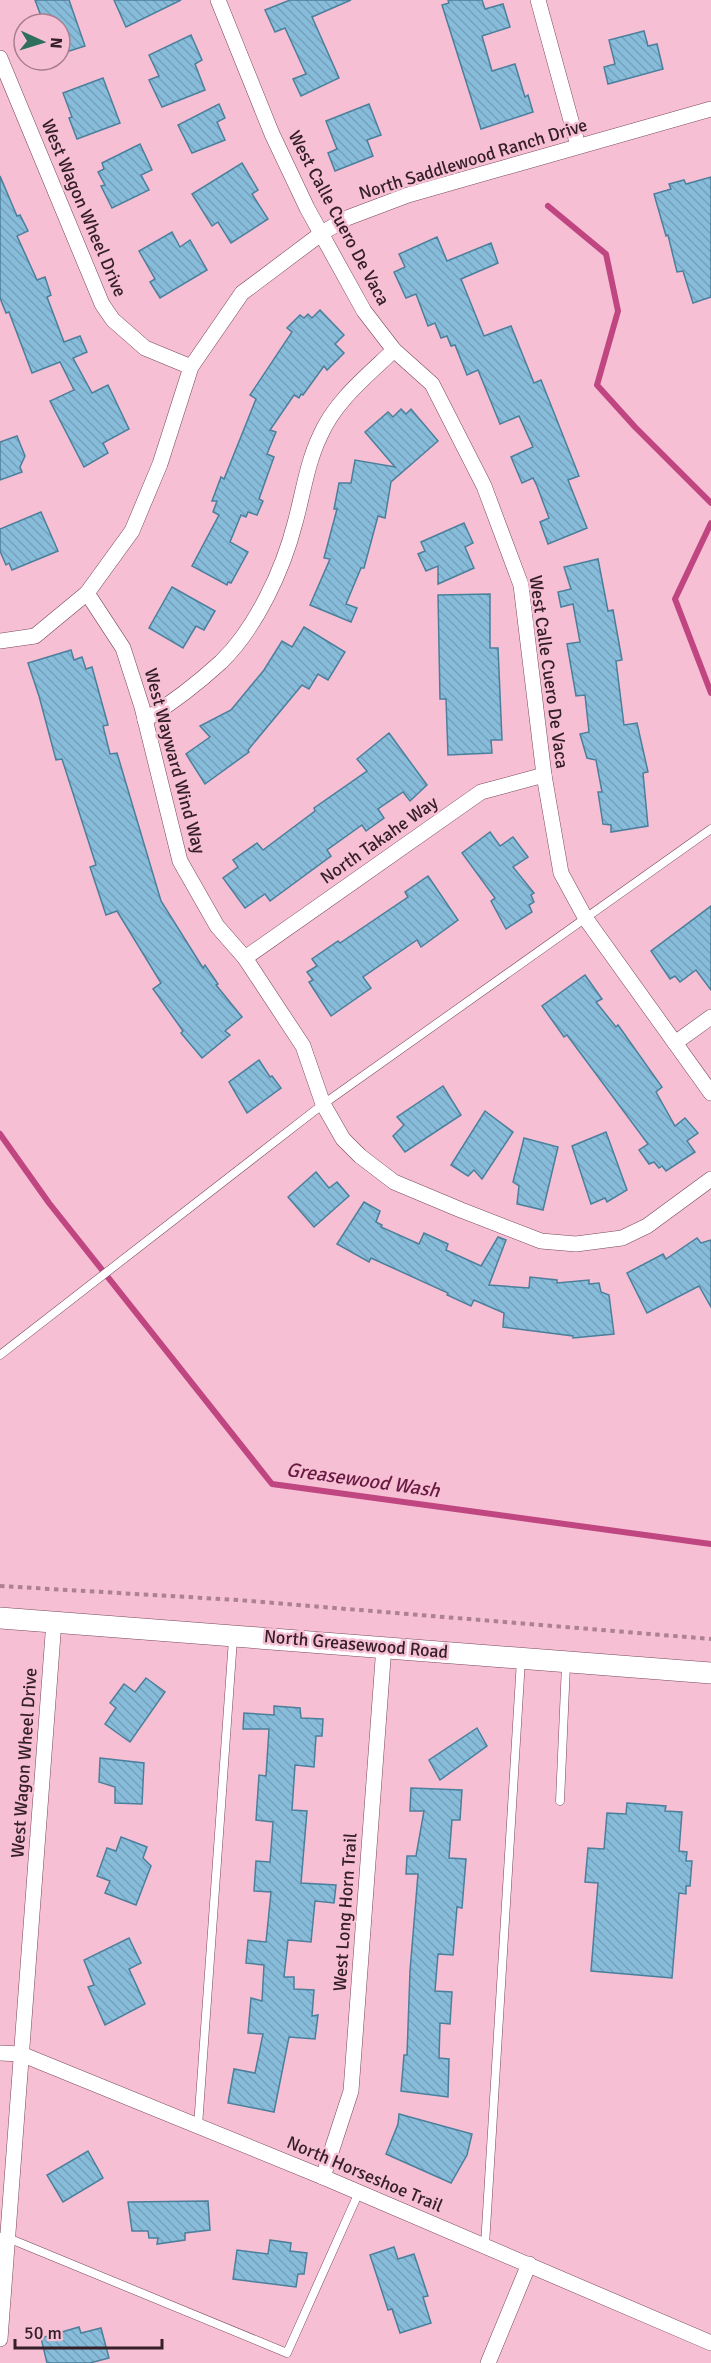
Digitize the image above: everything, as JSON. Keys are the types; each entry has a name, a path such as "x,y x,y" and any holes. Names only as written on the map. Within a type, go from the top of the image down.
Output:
{"street":[{"name":"West Calle Cuero De Vaca","path":"218,0 272,134 307,208 364,311 394,350 432,384 484,486 521,585 544,775 561,873 586,919 711,1093"},
{"path":"538,0 578,146"},
{"name":"West Wagon Wheel Drive","path":"0,58 102,304 113,320 145,348 191,367"},
{"name":"North Saddlewood Ranch Drive","path":"0,641 35,636 87,593 132,531 160,464 191,367 242,294 322,233 348,218 408,195 711,109"},
{"path":"145,720 177,699 222,660 257,616 280,566 295,525 303,488 320,435 347,394 394,350"},
{"name":"West Wayward Wind Way","path":"87,593 123,648 145,720 180,861 217,926 245,958 303,1046 323,1104 343,1139 360,1156 394,1182 541,1241 576,1244 622,1238 647,1226 711,1179"},
{"name":"North Takahe Way","path":"245,958 481,792 544,775"},
{"path":"675,1042 711,1017"},
{"name":"North Greasewood Road","path":"0,1618 711,1673"},
{"name":"West Wagon Wheel Drive","path":"0,2339 4,2238 21,2054 54,1621"},
{"name":"West Long Horn Trail","path":"323,2177 351,2091 384,1646"},
{"name":"North Horseshoe Trail","path":"0,2053 21,2054 198,2126 359,2192 711,2343"},
{"path":"488,2363 529,2264"}],"lane":[{"path":"0,1355 323,1104 711,829"},
{"path":"198,2126 234,1635"},
{"path":"485,2246 521,1658"},
{"path":"560,1801 567,1661"},
{"path":"4,2238 287,2353 359,2192"}],"path":[{"path":"0,1586 238,1600 711,1639"}],"building":[{"path":"35,0 69,0 85,46 72,50 72,12 40,12"},
{"path":"114,0 181,0 126,27"},
{"path":"290,0 351,0 312,17 339,78 301,96 293,79 306,74 285,28 275,32 265,10"},
{"path":"448,0 482,0 485,9 503,4 510,27 482,36 492,71 515,64 525,97 528,95 533,112 481,129 442,5 449,3"},
{"path":"644,31 648,46 657,44 663,69 608,84 604,67 615,64 609,40"},
{"path":"191,35 202,60 195,64 205,90 162,107 149,80 159,76 149,55"},
{"path":"103,78 120,123 77,139 63,93"},
{"path":"219,104 225,118 217,122 225,140 192,153 178,125"},
{"path":"369,104 381,135 367,140 373,156 335,171 328,153 337,149 326,121"},
{"path":"140,144 152,170 141,175 149,190 112,208 101,186 105,185 98,172 104,169 102,163"},
{"path":"242,163 258,190 252,194 268,219 231,243 218,222 212,226 192,194"},
{"path":"0,176 17,216 20,215 28,231 17,236 37,280 45,277 51,295 47,297 64,342 80,336 87,352 73,358 92,393 108,385 129,429 103,443 108,453 84,467 50,401 74,390 60,362 32,373 9,312 6,313 0,298"},
{"path":"711,177 711,297 693,303 683,271 677,272 668,235 666,236 654,194 671,189 669,184 684,180 686,184"},
{"path":"172,232 180,247 190,240 207,270 160,298 150,282 155,279 139,251"},
{"path":"437,237 447,261 491,243 498,263 461,279 484,336 511,326 534,383 541,380 579,476 568,480 587,528 548,544 540,522 549,518 537,486 533,478 522,483 511,457 533,447 519,416 500,424 478,370 467,375 455,345 451,346 447,336 441,338 435,323 428,326 416,294 406,298 394,272 405,267 399,254"},
{"path":"320,310 344,335 335,344 344,353 327,370 324,366 303,395 301,394 299,398 294,395 270,430 276,432 267,454 274,457 259,499 263,501 257,515 248,512 246,517 241,515 230,542 248,552 231,583 228,582 227,585 192,566 219,515 213,512 217,501 212,501 221,477 224,479 256,399 250,395 292,332 287,328 300,315 304,318 308,314 312,318"},
{"path":"401,409 406,414 411,409 438,441 391,482 385,518 378,516 364,568 361,568 346,604 357,608 351,622 310,605 330,559 324,558 337,509 334,509 339,483 351,483 355,460 395,467 365,432 388,412 393,417"},
{"path":"17,436 25,456 20,467 22,472 0,480 0,442"},
{"path":"41,512 58,551 12,570 9,563 6,565 0,551 0,529"},
{"path":"464,523 473,543 465,547 474,568 438,584 438,566 426,571 418,554 425,551 421,542"},
{"path":"598,559 608,611 613,610 622,660 616,661 624,725 637,723 648,772 643,773 648,826 611,832 611,825 603,824 598,792 602,792 596,760 587,758 580,734 589,732 585,695 576,696 567,644 580,642 573,604 561,607 558,592 571,589 564,567"},
{"path":"172,587 215,611 204,630 196,626 183,648 149,628"},
{"path":"490,594 490,648 498,648 502,740 491,740 492,753 448,755 446,699 440,699 438,595"},
{"path":"304,627 345,652 328,680 318,674 309,689 302,685 248,750 249,752 205,784 186,754 210,737 200,726 231,710 264,670 282,641 292,647"},
{"path":"71,650 74,660 82,657 86,669 92,667 108,725 103,726 110,754 117,753 161,901 203,968 205,965 218,984 216,985 242,1017 225,1031 230,1035 202,1058 181,1033 183,1031 153,989 161,983 117,911 106,915 90,867 96,865 62,759 56,760 28,663"},
{"path":"389,733 427,785 410,801 403,792 378,809 384,818 366,831 362,825 327,850 331,856 270,901 265,894 245,908 223,878 238,867 233,860 257,843 263,850 315,811 314,808 367,771 357,759"},
{"path":"490,832 500,846 513,837 528,857 513,867 534,893 531,895 534,902 529,905 532,912 506,929 491,901 495,898 462,853"},
{"path":"428,876 458,920 421,947 417,940 363,977 371,988 331,1016 309,982 313,980 307,972 317,966 312,959 408,897 405,892"},
{"path":"711,906 711,990 696,970 680,982 675,976 670,979 651,951"},
{"path":"585,975 602,999 596,1002 616,1027 618,1025 662,1087 656,1092 675,1126 685,1118 698,1133 687,1141 695,1152 666,1171 654,1162 649,1164 639,1150 648,1144 567,1035 564,1037 542,1006"},
{"path":"259,1060 270,1077 272,1076 281,1088 247,1113 229,1082"},
{"path":"443,1086 461,1115 405,1152 393,1136 404,1125 397,1117"},
{"path":"485,1111 513,1132 482,1179 474,1170 468,1176 451,1165"},
{"path":"606,1132 627,1190 607,1202 605,1198 591,1204 572,1146"},
{"path":"524,1138 558,1147 543,1210 517,1204 519,1186 513,1182"},
{"path":"316,1172 329,1188 337,1182 349,1196 314,1227 288,1197"},
{"path":"364,1202 380,1211 376,1222 382,1225 381,1227 419,1244 424,1233 448,1244 446,1250 481,1266 498,1237 506,1240 489,1285 529,1288 530,1277 557,1280 557,1283 589,1280 589,1284 599,1283 601,1292 609,1295 614,1334 573,1338 573,1336 503,1327 504,1313 474,1300 471,1306 371,1258 369,1262 337,1244"},
{"path":"697,1238 701,1243 711,1240 711,1307 699,1286 647,1313 627,1273 663,1254 666,1259"},
{"path":"146,1678 165,1692 130,1742 105,1724 116,1708 110,1703 124,1684 135,1692"},
{"path":"274,1706 300,1708 301,1718 323,1719 322,1736 316,1736 314,1767 295,1765 292,1810 307,1811 301,1883 336,1885 334,1903 315,1901 311,1942 288,1940 284,1977 294,1977 294,1989 314,1990 312,2016 318,2015 315,2039 289,2037 274,2112 228,2103 234,2069 255,2073 263,2034 248,2033 251,1998 262,2001 264,1965 246,1963 248,1940 266,1942 271,1892 254,1891 256,1861 270,1862 273,1822 256,1820 259,1775 266,1776 269,1729 243,1729 244,1713 274,1715"},
{"path":"477,1728 487,1746 440,1780 429,1760"},
{"path":"100,1758 144,1763 142,1804 115,1803 115,1787 99,1782"},
{"path":"411,1788 462,1790 460,1820 452,1820 449,1858 466,1859 462,1908 457,1907 453,1955 438,1954 435,1991 452,1992 450,2024 440,2023 439,2058 449,2059 448,2097 401,2091 404,2055 407,2055 410,1971 418,1874 406,1874 407,1856 416,1856 424,1811 410,1811"},
{"path":"627,1803 666,1806 665,1811 682,1812 679,1851 687,1852 686,1861 692,1861 690,1886 686,1886 686,1894 679,1893 672,1978 591,1971 598,1883 585,1882 588,1848 604,1849 607,1813 626,1814"},
{"path":"121,1837 147,1847 143,1858 151,1866 136,1905 105,1893 110,1881 97,1876 107,1848 116,1851"},
{"path":"129,1938 141,1963 129,1969 145,2004 105,2025 88,1987 94,1985 84,1960"},
{"path":"399,2114 472,2134 467,2155 451,2183 386,2154 398,2124"},
{"path":"88,2151 103,2178 63,2202 47,2175"},
{"path":"208,2201 210,2230 185,2233 185,2240 157,2244 158,2238 149,2238 148,2231 132,2231 128,2202"},
{"path":"270,2240 291,2243 290,2251 307,2253 304,2274 298,2274 296,2287 233,2279 237,2250 268,2254"},
{"path":"394,2247 398,2259 414,2254 428,2296 423,2297 431,2323 400,2333 392,2309 388,2310 370,2255"},
{"path":"79,2327 81,2333 101,2328 109,2358 90,2363 47,2363 41,2338"}],"waterway":[{"path":"548,206 606,254 618,311 597,385 635,427 711,503"},
{"path":"711,523 675,599 711,693"},
{"name":"Greasewood Wash","path":"0,1134 49,1203 272,1484 711,1544"}]}
